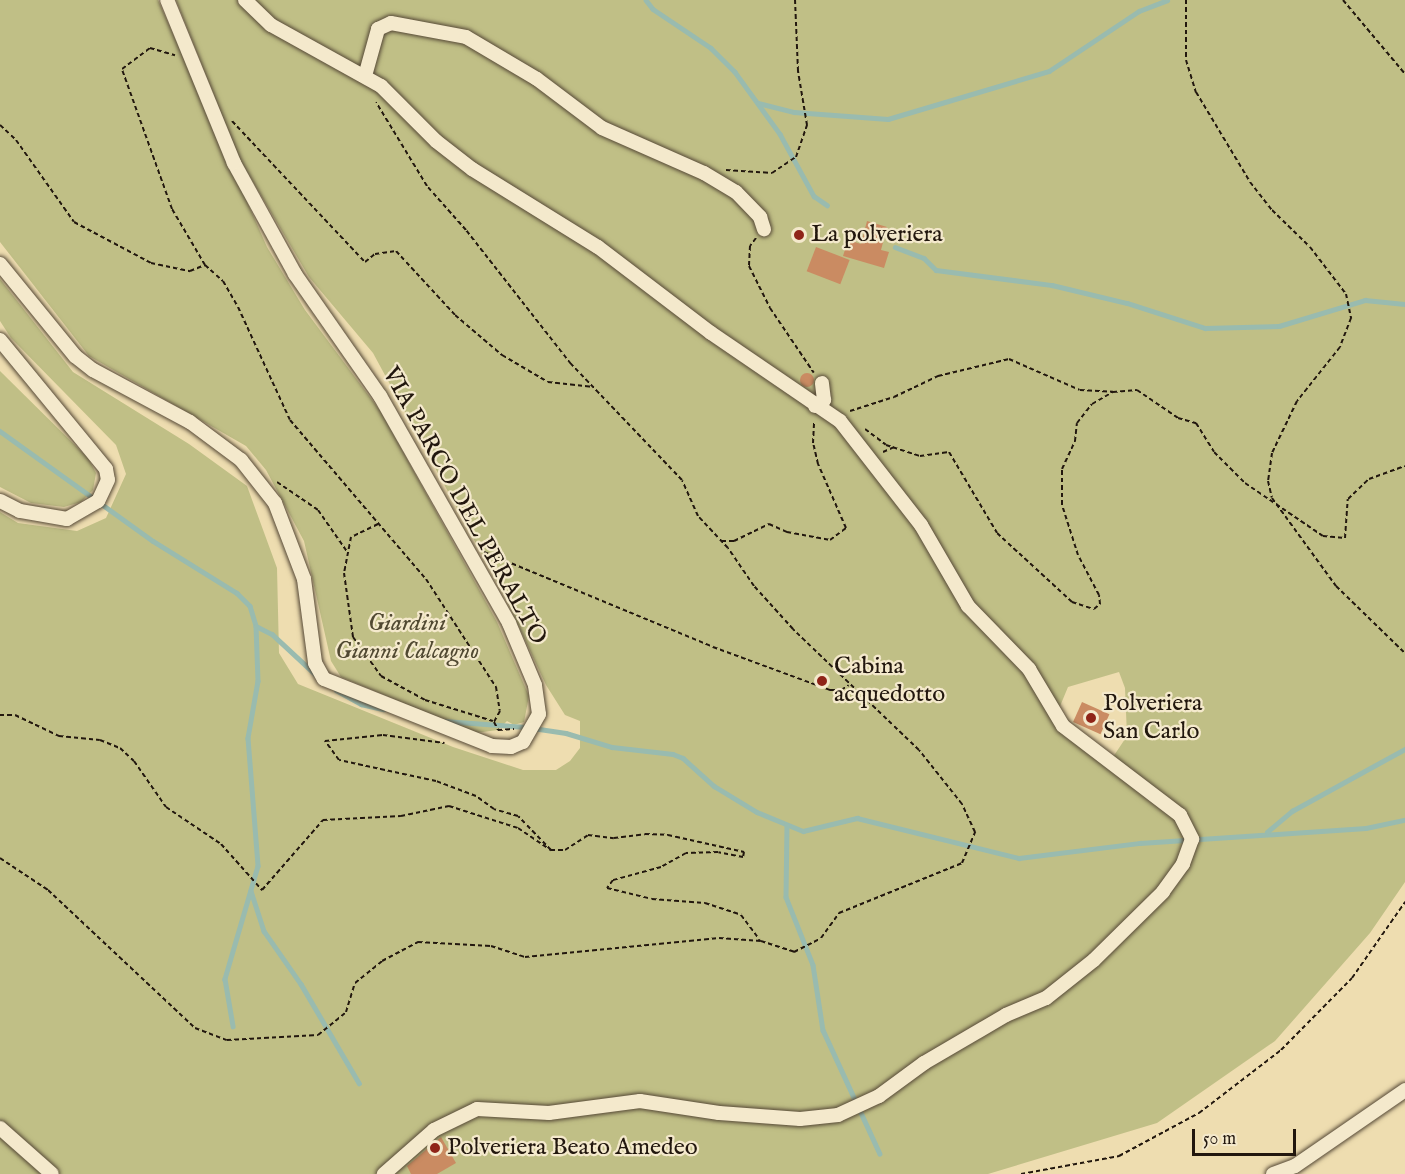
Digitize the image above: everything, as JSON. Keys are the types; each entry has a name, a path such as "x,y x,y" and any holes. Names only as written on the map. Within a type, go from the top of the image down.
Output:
{"street":[{"name":"VIA PARCO DEL PERALTO","path":"167,0 234,163 295,274 380,396 508,623 535,685 539,714 532,732"},
{"path":"245,0 271,25 365,76 472,169 598,247 815,406 840,421 862,454 886,476 921,525 968,606 1029,669 1063,726 1180,815 1192,839 1183,864 1163,892 1094,960 1046,998 1006,1015 924,1064 879,1096 838,1115 800,1119 730,1114 640,1101 549,1113 477,1109 434,1130 404,1152 384,1174"},
{"path":"365,76 378,29 391,23 406,23 487,46 537,79 553,102 602,128 704,173 736,192 760,217 764,229"},
{"path":"0,264 75,356 93,370 190,422 241,460 261,485 275,503 304,579 315,663 324,679 492,746 512,747 523,742 532,732"},
{"path":"0,340 106,470 108,480 98,501 80,515 56,519 0,501"},
{"path":"815,406 824,400 822,383"},
{"path":"1273,1174 1295,1166 1405,1090"},
{"path":"0,1128 52,1174"}],"path":[{"path":"704,173 738,169 772,173 796,157 807,125 798,71 795,0"},
{"path":"1186,0 1186,60 1196,92 1250,182 1272,210 1310,247 1346,294 1351,318 1340,347 1297,401 1272,453 1268,482 1272,498 1336,586 1405,653"},
{"path":"1343,0 1405,74"},
{"path":"187,51 171,56 150,48 122,69 172,208 205,265 223,281 238,306 290,420 378,524 412,560 476,651 496,687 500,711 494,722"},
{"path":"0,858 48,890 195,1028 227,1040 318,1035 346,1012 355,983 382,961 418,942 490,946 525,957 719,938 761,941 794,952 821,938 839,913 962,863 975,832 962,804 919,750 849,685 754,586 722,541 698,516 682,480 538,326 466,230 426,186 381,113 365,76"},
{"path":"226,115 253,139 365,262 375,254 396,251 455,315 502,355 548,382 594,387"},
{"path":"0,125 15,140 74,222 151,263 190,271 205,265"},
{"path":"764,229 750,246 749,266 788,337 822,383"},
{"path":"846,413 894,397 938,376 1009,359 1080,390 1113,392 1137,390 1178,418 1197,423 1214,452 1245,483 1272,498 1323,536 1345,538 1348,499 1369,479 1405,466"},
{"path":"894,447 920,456 949,452 997,533 1072,602 1094,609 1100,603 1099,595 1078,555 1062,505 1062,469 1075,441 1077,423 1092,404 1113,392"},
{"path":"722,541 734,542 770,524 787,532 830,540 846,528 818,464 813,443 815,406"},
{"path":"280,483 318,510 348,553"},
{"path":"378,524 351,537 344,573 353,637 381,676 425,700 494,722 498,730 532,732"},
{"path":"463,543 712,647 830,690 841,690 849,685"},
{"path":"0,716 15,715 59,736 100,740 120,748 134,761 166,807 221,844 262,890 323,820 401,816 449,806 518,828 551,850 565,850 588,835 614,838 645,834 668,835 744,852 743,857 717,852 686,853 660,867 613,880 607,888 652,899 705,903 741,915 761,941"},
{"path":"449,743 383,735 325,741 339,760 436,781 476,796 494,809 518,816 551,850"},
{"path":"1021,1174 1119,1156 1199,1113 1281,1050 1352,978 1405,902"}],"green space":[{"name":"Giardini Gianni Calcagno","path":"0,0 158,0 267,247 305,310 381,412 497,622 529,696 524,722 514,725 507,721 498,730 475,733 341,677 331,661 304,541 266,470 246,446 89,356 0,242"},
{"path":"176,0 1405,0 1405,882 1370,933 1275,1041 1157,1123 988,1174 0,1174 0,512 18,523 77,531 106,518 126,474 116,445 11,338 0,321 0,279 73,372 189,444 247,486 277,568 279,653 298,684 453,747 523,770 556,770 570,761 580,748 580,721 565,715 546,685 505,597 373,353 309,277 239,158","holes":["1119,672 1125,688 1127,736 1107,766 1053,723 1068,687"]},
{"path":"0,371 88,458 96,473 93,490 81,502 64,507 31,503 0,487"}],"building":[{"path":"867,221 887,227 881,250 889,252 884,268 843,256 848,240 861,244"},
{"path":"816,247 850,260 840,284 807,271"},
{"path":"804,373 810,373 814,380 810,387 804,387 800,383 800,377"},
{"name":"Polveriera San Carlo","path":"1082,702 1109,714 1100,734 1073,722"},
{"name":"Polveriera Beato Amedeo","path":"441,1137 456,1163 437,1174 411,1174 407,1166"}],"waterway":[{"path":"646,0 653,9 711,48 735,72 780,134 814,196 827,205"},
{"path":"758,103 794,112 888,119 1049,71 1139,11 1167,0"},
{"path":"895,247 924,258 936,270 1052,285 1127,303 1205,328 1279,326 1365,300 1405,304"},
{"path":"0,431 153,541 237,593 250,606 256,626 258,681 248,738 258,866 225,979 233,1026"},
{"path":"256,626 272,634 315,674"},
{"path":"336,690 361,704 383,709"},
{"path":"444,721 526,727 566,733 612,747 673,754 683,758 714,786 757,812 803,831 857,818 1019,858 1140,843 1366,828 1405,820"},
{"path":"1267,832 1292,811 1405,749"},
{"path":"787,825 786,897 813,965 823,1030 880,1154"},
{"path":"251,891 264,931 301,984 359,1083"}],"place":[{"name":"La polveriera","path":"799,235"},
{"name":"Cabina acquedotto","path":"822,681"},
{"name":"Polveriera San Carlo","path":"1091,718"},
{"name":"Polveriera Beato Amedeo","path":"435,1148"}]}
